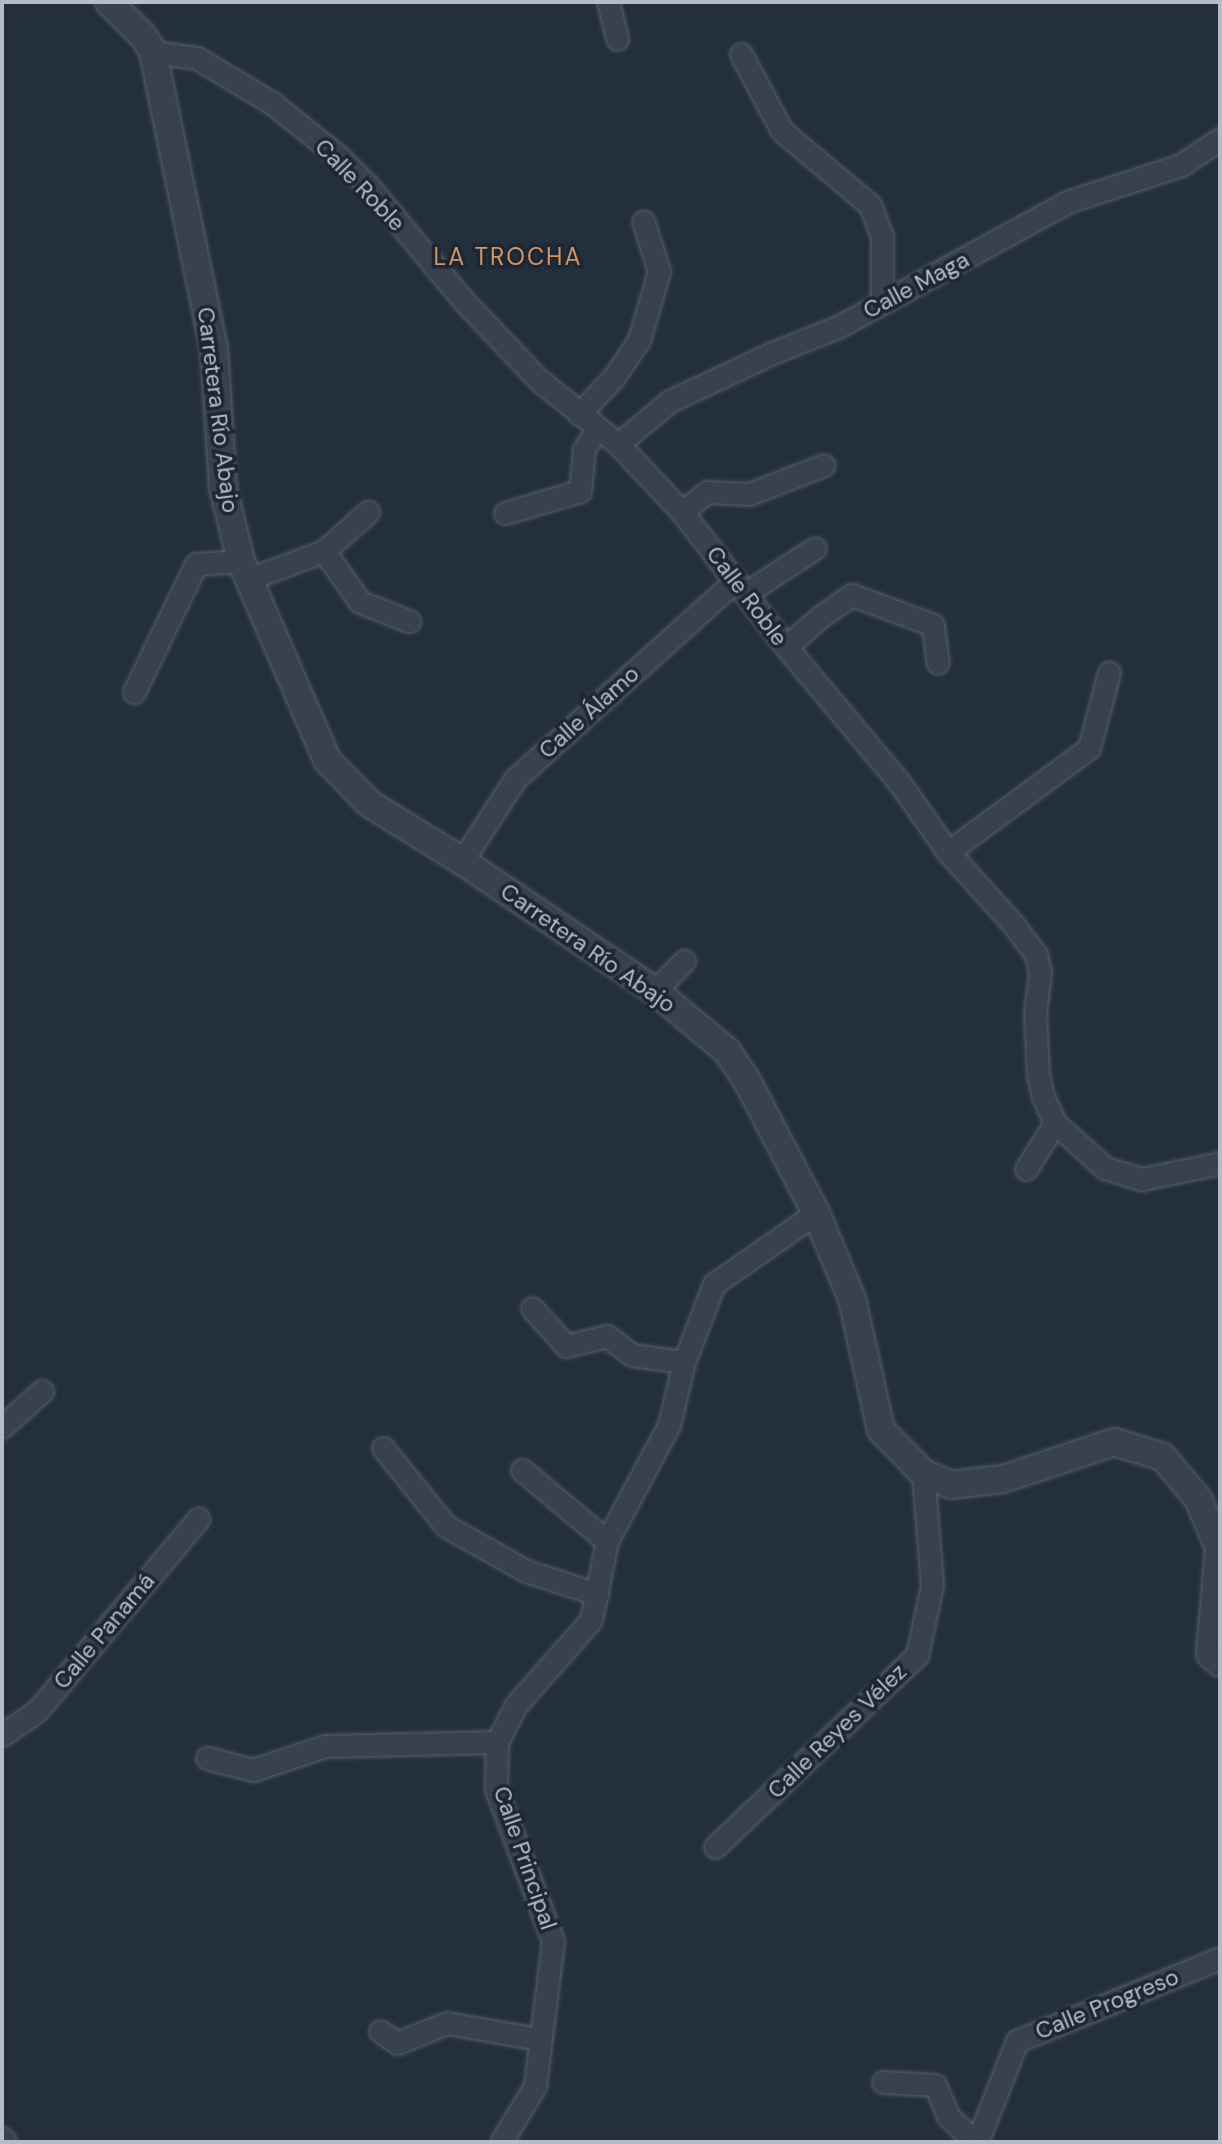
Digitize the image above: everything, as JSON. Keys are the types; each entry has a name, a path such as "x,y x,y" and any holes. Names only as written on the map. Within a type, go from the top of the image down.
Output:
{"street":[{"name":"Carretera Río Abajo","path":"109,2 144,37 153,52 214,348 223,488 245,570 327,760 370,804 462,860 655,991 727,1051 746,1079 816,1213 852,1299 881,1430 923,1473 951,1485 1003,1479 1114,1442 1163,1457 1198,1499 1219,1548 1210,1654 1220,1662"},
{"path":"608,2 617,39"},
{"name":"Calle Roble","path":"153,52 197,58 272,103 337,155 370,188 462,299 539,380 618,444 682,512 786,647 899,782 948,852 1013,924 1036,955 1040,973 1035,1013 1038,1075 1043,1097 1055,1123 1105,1168 1142,1178 1220,1163"},
{"path":"741,54 782,131 870,205 883,237 882,301"},
{"name":"Calle Maga","path":"618,444 670,401 772,353 840,326 1067,202 1181,165 1220,139"},
{"path":"579,414 614,377 639,340 659,271 648,228 643,221"},
{"path":"505,513 580,491 584,449 597,429"},
{"path":"682,512 707,492 749,494 824,465"},
{"path":"134,692 196,564 245,570 324,551 368,512"},
{"name":"Calle Álamo","path":"462,860 515,779 741,586 815,548"},
{"path":"324,551 360,602 409,621"},
{"path":"786,647 820,617 852,595 933,625 938,663"},
{"path":"948,852 1089,748 1109,673"},
{"path":"655,991 684,961"},
{"path":"1026,1169 1055,1123"},
{"name":"Calle Principal","path":"501,2142 535,2086 553,1941 496,1789 497,1742 516,1705 591,1620 607,1541 669,1425 684,1362 714,1284 816,1213"},
{"path":"532,1308 566,1346 607,1336 632,1355 684,1362"},
{"path":"2,1427 41,1391"},
{"path":"383,1448 446,1526 526,1571 597,1594"},
{"path":"522,1469 607,1541"},
{"name":"Calle Reyes Vélez","path":"715,1847 916,1655 932,1585 923,1473"},
{"name":"Calle Panamá","path":"2,1735 37,1711 198,1518"},
{"path":"207,1758 253,1770 325,1746 497,1742"},
{"name":"Calle Progreso","path":"976,2142 1017,2041 1220,1958"},
{"path":"380,2031 397,2043 446,2023 539,2039"},
{"path":"883,2082 935,2085 948,2116 976,2142"},
{"path":"2,2138 5,2142"}],"district":[{"name":"LA TROCHA","path":"508,257"}]}
